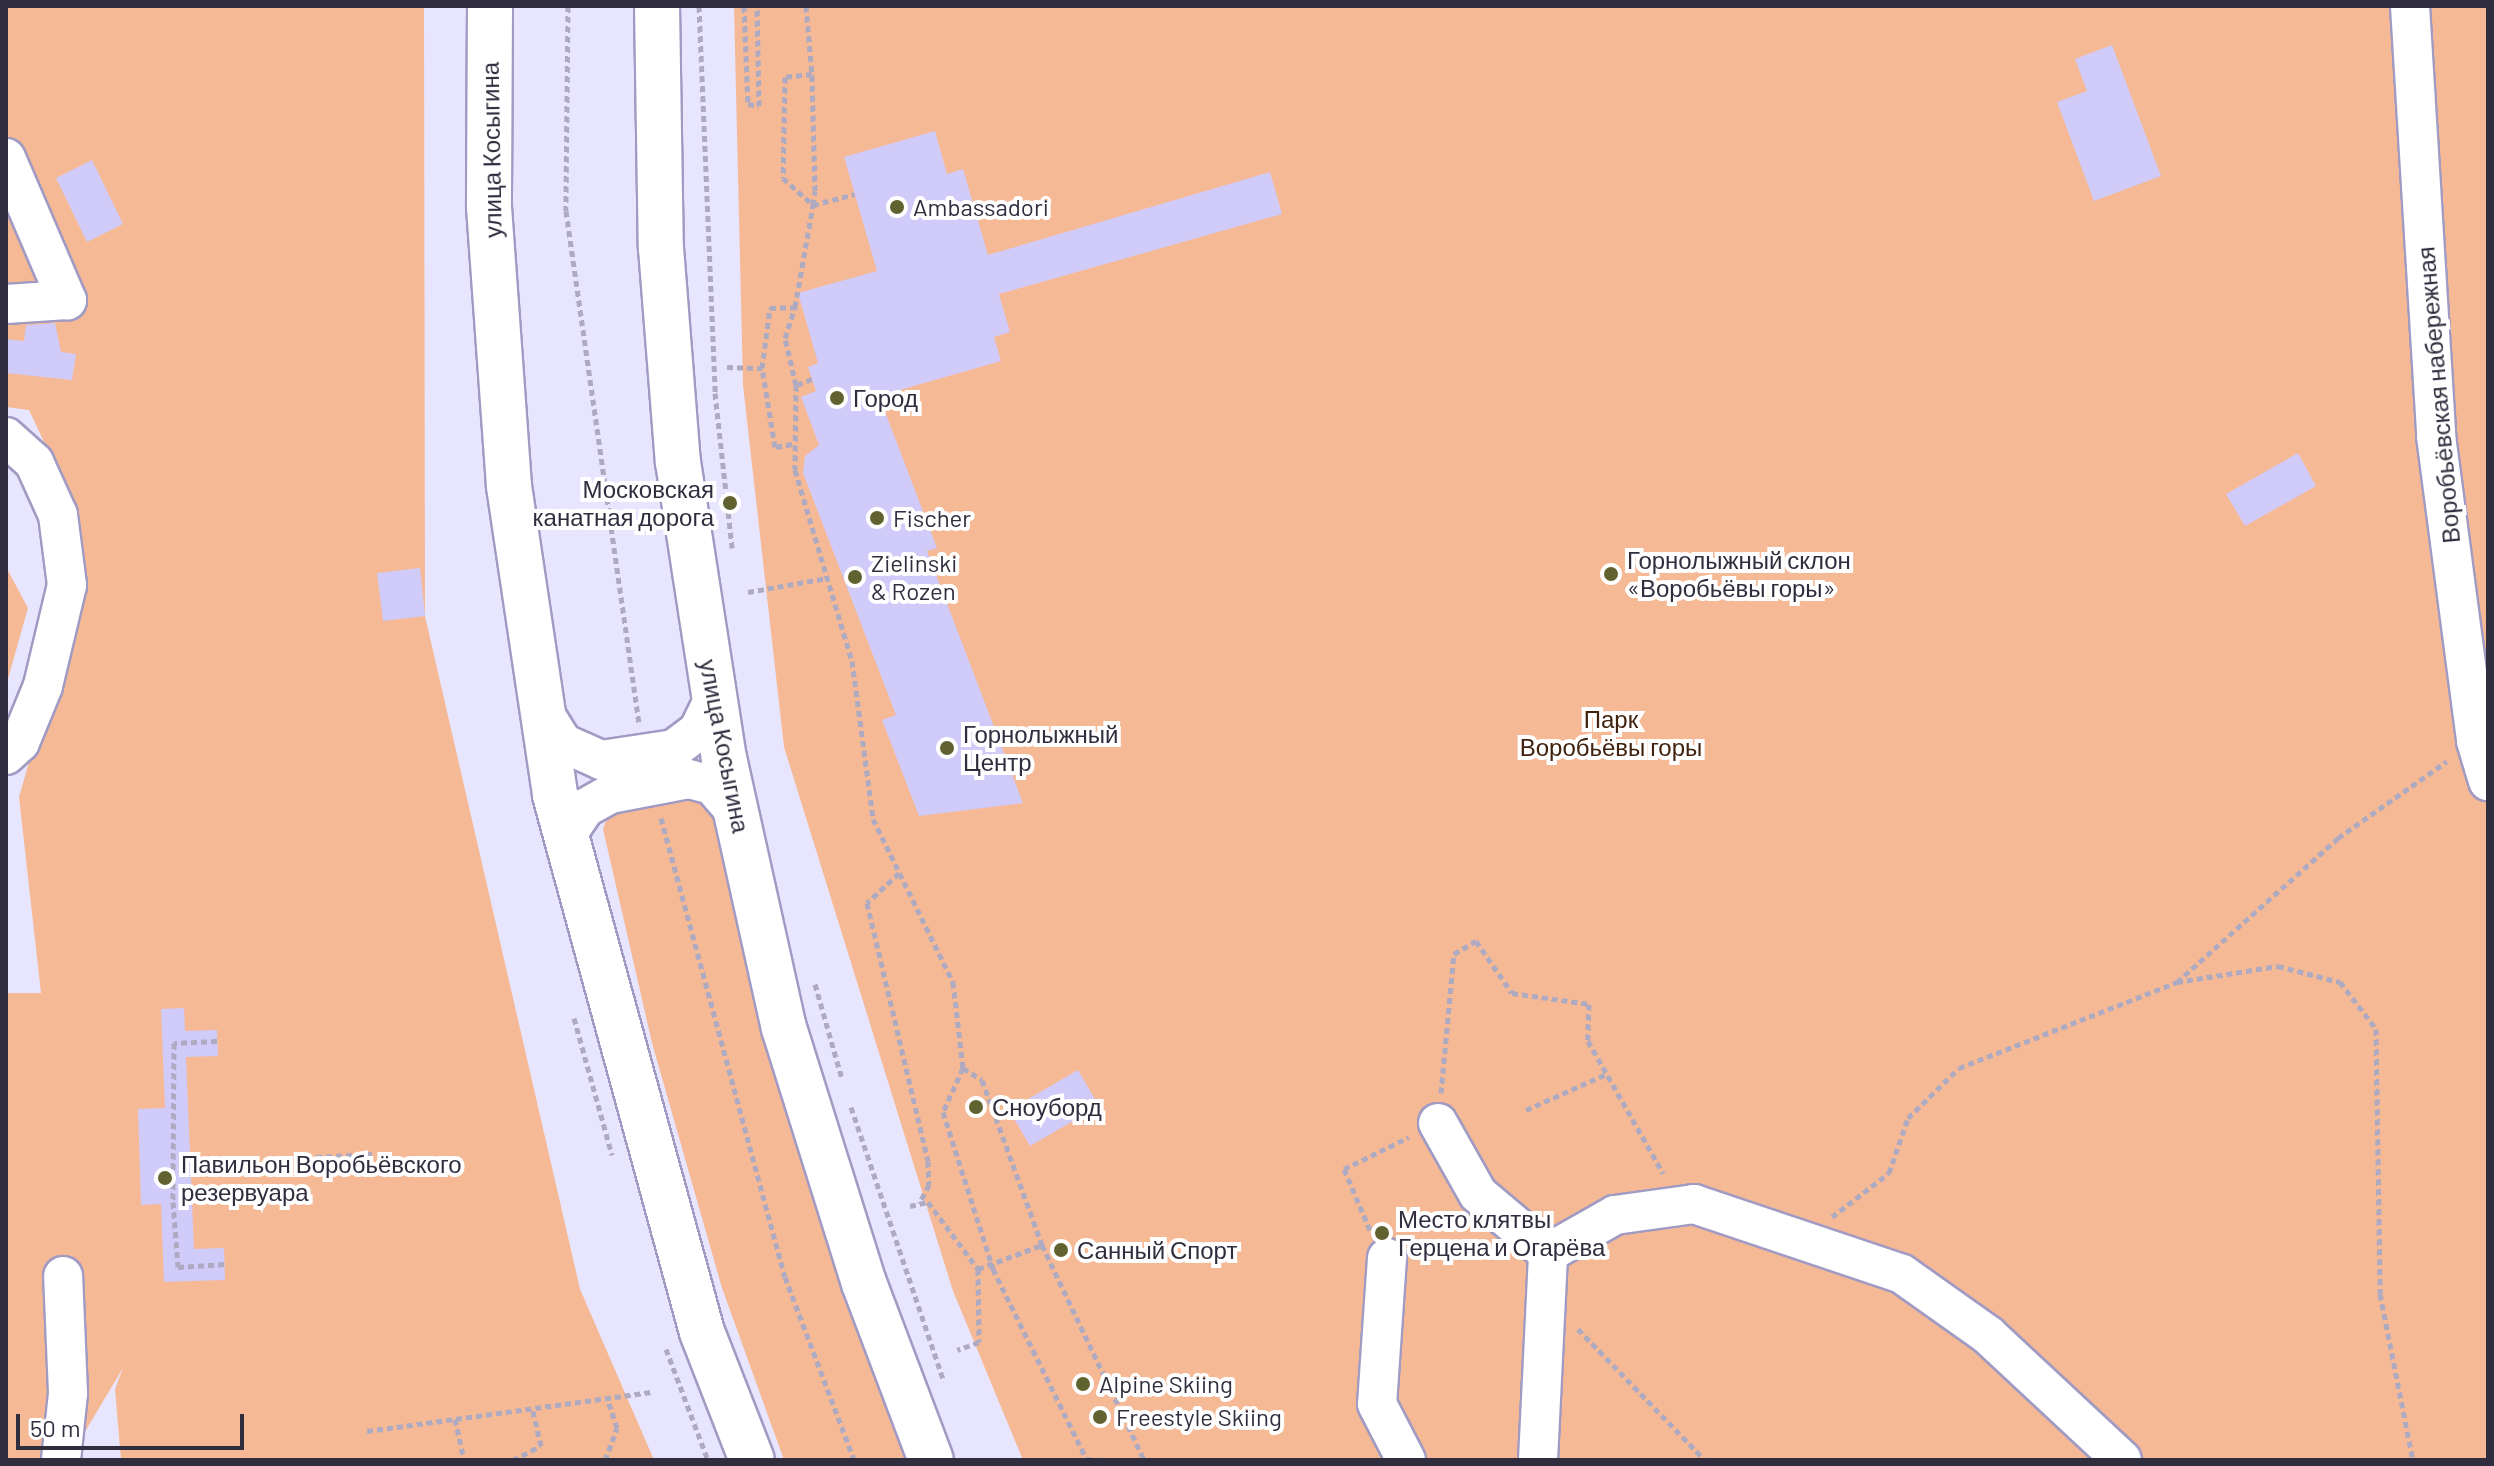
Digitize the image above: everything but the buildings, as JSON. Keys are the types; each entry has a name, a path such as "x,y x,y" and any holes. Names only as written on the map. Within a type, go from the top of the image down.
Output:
{"main road":[{"name":"улица Косыгина","path":"490,6 489,207 509,486 543,711 566,836 702,1332 752,1460"},
{"name":"улица Косыгина","path":"657,6 661,248 678,462 714,698 784,1028 864,1283 931,1460"}],"street":[{"name":"Воробьёвская набережная","path":"2410,6 2436,436 2476,741 2488,781"},
{"path":"6,304 67,300 8,172"},
{"path":"6,437 34,462 58,515 67,585 43,686 20,742 6,755"},
{"path":"566,836 585,808 648,770 698,731 714,698"},
{"path":"543,711 563,743 601,760 712,785 736,813"},
{"path":"1438,1123 1478,1194 1548,1253"},
{"path":"1548,1253 1615,1215 1694,1204 1902,1274 1988,1335 2122,1460"},
{"path":"1538,1460 1548,1253"},
{"path":"1387,1258 1377,1404 1406,1460"},
{"path":"61,1460 68,1393 63,1276"}],"path":[{"path":"568,6 566,211 648,770 785,1277 854,1460"},
{"path":"699,6 715,393 733,563"},
{"path":"744,6 748,104 759,106 757,6"},
{"path":"806,6 812,74 813,205 795,307 785,338 796,385 792,444 852,661 873,819 953,982 963,1068 943,1112 993,1269 1086,1460 1101,1460"},
{"path":"812,74 785,77 783,178 813,205"},
{"path":"813,205 855,194"},
{"path":"792,444 775,447 762,368 770,308 795,307"},
{"path":"727,367 762,368"},
{"path":"796,385 812,379"},
{"path":"748,592 828,578"},
{"path":"2177,982 2338,838 2476,741"},
{"path":"899,872 867,903 928,1161 929,1185 919,1204"},
{"path":"1366,1218 1344,1169 1438,1123 1454,954 1476,941 1512,993 1589,1004 1588,1041 1652,1162 1694,1204"},
{"path":"1799,1241 1889,1173 1908,1118 1959,1068 2177,982 2278,966 2340,982 2376,1029 2380,1294 2413,1460"},
{"path":"812,973 946,1386"},
{"path":"217,1041 174,1043 173,1202 178,1267 225,1264"},
{"path":"963,1068 982,1080 1042,1245 1144,1460"},
{"path":"1526,1110 1606,1074"},
{"path":"316,1157 372,1154"},
{"path":"910,1206 928,1202 978,1269 979,1342 957,1350"},
{"path":"978,1269 993,1269 1042,1245"},
{"path":"1545,1295 1705,1460"},
{"path":"367,1431 608,1401 651,1392"},
{"path":"605,1460 617,1428 608,1401"},
{"path":"513,1460 541,1446 533,1410"},
{"path":"455,1419 464,1460"},
{"path":"2157,1460 2179,1460"}],"green space":[{"path":"6,6 424,6 425,616 580,1289 654,1460 121,1460 115,1389 123,1368 68,1460 6,1460 6,993 41,993 19,797 72,612 69,495 29,410 6,407"},
{"name":"Парк Воробьёвы горы","path":"734,6 2488,6 2488,1460 1023,1460 953,1291 784,747 743,385"},
{"path":"6,567 28,608 6,686"},
{"path":"705,786 760,1011 912,1460 784,1460 722,1288 652,1043 603,829 611,807"}],"place":[{"name":"Ambassadori","path":"897,207"},
{"name":"Город","path":"837,398"},
{"name":"Московская канатная дорога","path":"730,503"},
{"name":"Fischer","path":"877,518"},
{"name":"Горнолыжный склон «Воробьёвы горы»","path":"1611,574"},
{"name":"Zielinski & Rozen","path":"855,577"},
{"name":"Горнолыжный Центр","path":"947,748"},
{"name":"Сноуборд","path":"976,1107"},
{"name":"Павильон Воробьёвского резервуара","path":"165,1178"},
{"name":"Место клятвы Герцена и Огарёва","path":"1382,1233"},
{"name":"Санный Спорт","path":"1061,1250"},
{"name":"Alpine Skiing","path":"1083,1384"},
{"name":"Freestyle Skiing","path":"1100,1417"}]}
